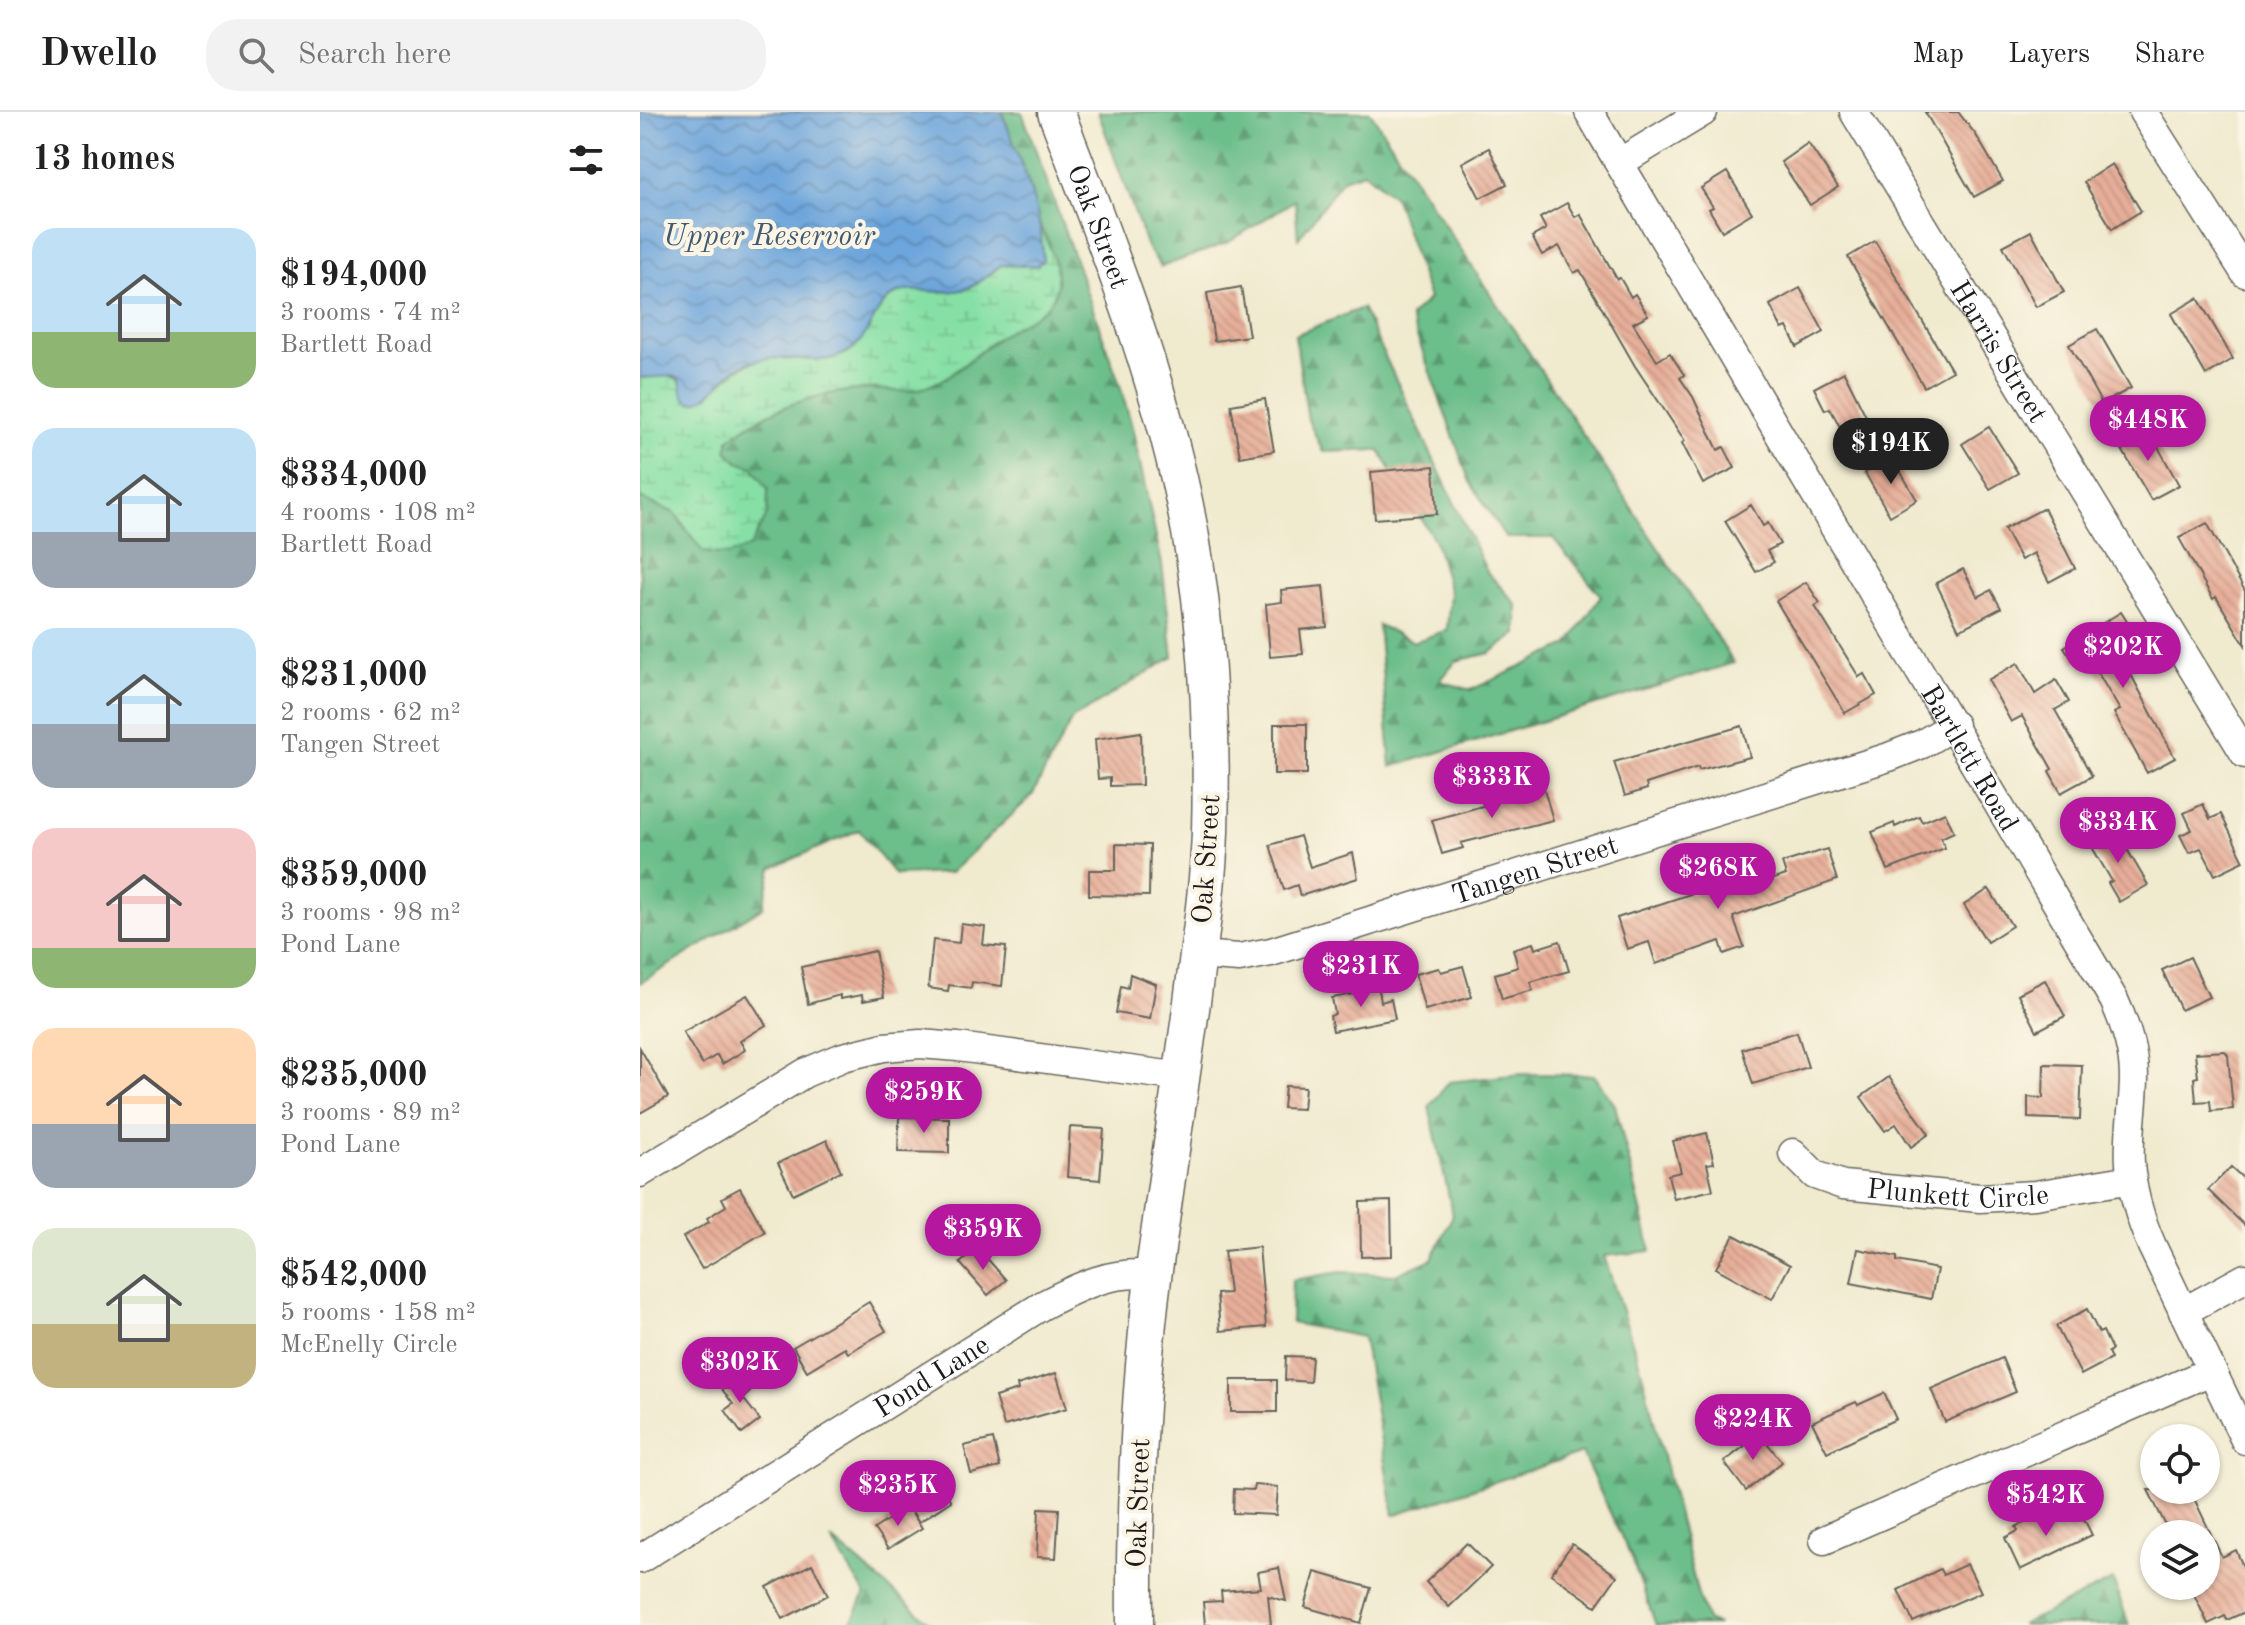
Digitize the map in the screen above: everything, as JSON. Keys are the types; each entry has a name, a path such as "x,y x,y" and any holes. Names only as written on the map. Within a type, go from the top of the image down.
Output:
{"street":[{"name":"Oak Street","path":"1056,112 1131,315 1163,415 1193,550 1205,652 1211,759 1210,836 1198,955 1154,1275 1136,1469 1135,1625"},
{"name":"Bartlett Road","path":"1589,112 2105,980 2128,1037 2134,1076 2130,1147 2132,1179 2145,1230 2245,1440"},
{"path":"1619,163 1703,112"},
{"name":"Harris Street","path":"1854,112 2245,754"},
{"path":"2143,112 2245,273"},
{"name":"Tangen Street","path":"1198,955 1239,958 1271,952 1889,757 1922,744 1954,725"},
{"path":"640,1173 805,1073 843,1057 884,1047 949,1046 1182,1077"},
{"name":"Plunkett Circle","path":"1793,1153 1815,1175 1843,1185 1980,1198 2035,1195 2132,1179"},
{"name":"Pond Lane","path":"640,1559 1043,1305 1095,1280 1126,1273 1154,1275"},
{"path":"2183,1312 2245,1278"},
{"path":"1824,1540 2211,1371"}],"green space":[{"path":"1002,112 1022,112 1119,382 1162,564 1173,657 1072,719 1032,796 950,873 895,875 859,830 772,868 763,907 640,983 640,498 675,513 686,530 738,462 727,451 729,439 760,418 795,403 833,393 870,389 903,391 926,387 949,376 1000,336 1047,307 1038,220"},
{"path":"1098,112 1370,112 1734,663 1391,767 1378,625 1414,642 1447,630 1450,593 1435,541 1379,450 1323,452 1308,420 1295,335 1362,308 1487,572 1517,605 1517,634 1490,653 1456,661 1440,681 1471,690 1568,645 1601,596 1553,538 1506,538 1470,482 1410,317 1429,299 1395,198 1364,172 1343,179 1298,239 1295,200 1227,243 1161,267 1147,247"},
{"path":"1038,220 1057,272 1053,298 1041,311 1001,335 950,375 927,386 903,391 852,390 815,397 760,418 729,439 727,451 738,462 753,467 768,489 767,515 750,547 728,555 703,552 675,513 640,498 640,378 671,376 683,387 707,397 735,372 755,361 779,357 820,360 840,356 855,347 882,305 898,293 961,290 984,279 1001,265 1037,266 1043,259"},
{"path":"1522,1074 1594,1075 1615,1105 1651,1251 1604,1256 1641,1369 1698,1595 1707,1620 1718,1625 1656,1625 1632,1559 1582,1453 1394,1515 1363,1337 1291,1323 1292,1280 1340,1272 1395,1275 1432,1259 1453,1215 1429,1107 1449,1082"},
{"path":"831,1539 933,1625 850,1625 865,1594"},
{"path":"2113,1580 2129,1625 2021,1625 2027,1622"}],"water":[{"name":"Upper Reservoir","path":"640,112 1002,112 1035,203 1043,260 1037,266 1001,265 976,284 962,290 900,292 884,303 863,337 849,351 825,359 774,358 748,363 732,372 702,399 689,402 683,395 680,380 674,376 640,378"}],"building":[{"path":"1925,112 1958,112 1976,135 2003,181 1974,197"},
{"path":"1808,143 1838,187 1810,205 1781,162"},
{"path":"1489,148 1507,184 1480,198 1462,163"},
{"path":"2112,164 2141,211 2112,229 2084,182"},
{"path":"1727,172 1752,213 1722,231 1709,209 1713,207 1701,188"},
{"path":"1567,203 1575,217 1580,214 1617,279 1620,278 1631,297 1635,294 1648,315 1633,323 1657,361 1670,353 1684,375 1680,378 1693,397 1718,450 1724,447 1735,468 1703,484 1682,443 1685,441 1635,366 1580,270 1574,273 1559,246 1542,255 1532,237 1546,229 1540,218"},
{"path":"2031,231 2064,292 2036,307 2003,246"},
{"path":"1875,241 1952,371 1924,387 1848,257"},
{"path":"1241,287 1249,336 1214,341 1207,293"},
{"path":"1800,288 1824,332 1797,347 1787,327 1782,329 1770,305"},
{"path":"2198,298 2233,359 2206,375 2171,314"},
{"path":"2097,329 2131,388 2102,404 2069,345"},
{"path":"1844,372 1866,416 1841,429 1830,408 1825,410 1814,388"},
{"path":"1265,399 1274,451 1240,457 1231,405"},
{"path":"2146,425 2179,485 2151,500 2117,441"},
{"path":"1989,427 2018,473 1990,489 1962,444"},
{"path":"1892,457 1917,500 1890,516 1865,473"},
{"path":"1434,466 1437,514 1375,519 1371,472"},
{"path":"1751,505 1763,526 1768,523 1780,544 1767,551 1774,562 1756,572 1725,521"},
{"path":"2044,508 2075,568 2049,582 2034,553 2021,560 2004,529"},
{"path":"2207,523 2245,591 2245,645 2216,597 2213,599 2179,538"},
{"path":"1963,569 1978,597 1991,590 2001,608 1959,630 1936,583"},
{"path":"1806,582 1820,603 1815,606 1859,677 1864,674 1876,695 1845,713 1776,601"},
{"path":"1323,586 1327,627 1300,630 1303,654 1270,657 1266,604 1282,602 1281,590"},
{"path":"2121,612 2131,628 2115,638 2132,666 2128,669 2175,758 2147,773 2114,713 2120,710 2087,655 2075,663 2064,647"},
{"path":"2018,663 2035,694 2056,680 2069,702 2055,710 2092,776 2061,793 2049,771 2052,769 2022,716 2011,722 1988,680"},
{"path":"1274,724 1307,724 1307,774 1274,774"},
{"path":"1742,726 1750,757 1699,770 1698,767 1646,784 1647,789 1625,796 1614,762"},
{"path":"1141,732 1142,785 1110,786 1110,778 1098,779 1095,739"},
{"path":"1544,789 1553,820 1461,843 1463,848 1442,854 1432,820"},
{"path":"2203,804 2210,819 2221,814 2244,861 2215,875 2201,848 2189,853 2180,835 2192,830 2184,813"},
{"path":"1945,812 1954,832 1941,838 1945,848 1888,870 1872,832 1894,823 1895,827 1919,816 1922,822"},
{"path":"2114,827 2148,885 2119,902 2108,883 2112,881 2089,842"},
{"path":"1300,836 1310,867 1353,853 1358,878 1300,896 1297,885 1284,890 1270,845"},
{"path":"1116,844 1150,845 1149,896 1089,895 1089,870 1116,870"},
{"path":"1827,849 1837,880 1733,917 1744,947 1724,954 1720,941 1656,964 1649,942 1627,949 1617,918 1718,885 1720,891 1742,883 1744,889 1786,875 1782,863"},
{"path":"1989,889 2012,926 1987,942 1964,905"},
{"path":"961,924 985,927 983,945 1006,947 1002,986 972,982 971,988 949,985 948,991 928,988 933,940 959,943"},
{"path":"1560,941 1569,971 1530,982 1533,990 1502,999 1495,974 1518,967 1513,949 1533,943 1535,949"},
{"path":"875,951 884,997 863,1001 862,995 840,999 840,995 808,1004 801,967"},
{"path":"2190,957 2209,997 2181,1010 2162,970"},
{"path":"1463,966 1472,997 1425,1010 1415,974"},
{"path":"1130,974 1156,984 1150,1019 1116,1013 1121,986 1128,988"},
{"path":"2045,980 2065,1016 2037,1031 2018,994"},
{"path":"1378,984 1381,1002 1391,999 1395,1019 1333,1031 1330,1016 1335,1014 1332,998 1354,994 1353,989"},
{"path":"747,995 766,1025 740,1041 745,1050 722,1064 717,1055 702,1064 683,1032"},
{"path":"1797,1032 1808,1067 1753,1084 1742,1049"},
{"path":"640,1048 668,1097 640,1113"},
{"path":"2225,1051 2228,1055 2233,1109 2211,1111 2210,1101 2196,1102 2194,1078 2198,1077 2195,1053"},
{"path":"2044,1064 2082,1065 2080,1120 2028,1118 2028,1097 2043,1098"},
{"path":"1889,1077 1929,1134 1911,1147 1896,1124 1885,1131 1861,1097"},
{"path":"1285,1086 1305,1087 1303,1109 1283,1108"},
{"path":"899,1117 949,1118 949,1153 898,1152"},
{"path":"1070,1127 1104,1129 1100,1180 1067,1177"},
{"path":"1707,1133 1714,1163 1707,1164 1713,1190 1674,1199 1668,1175 1681,1172 1673,1141"},
{"path":"827,1140 841,1171 793,1194 778,1163"},
{"path":"2231,1167 2245,1180 2245,1226 2208,1190"},
{"path":"740,1188 765,1232 702,1269 683,1237 709,1222 707,1218 726,1206 722,1198"},
{"path":"1391,1201 1392,1256 1361,1257 1360,1202"},
{"path":"1734,1235 1790,1265 1772,1299 1716,1268"},
{"path":"1259,1247 1266,1327 1220,1331 1217,1294 1229,1293 1224,1251"},
{"path":"978,1248 1006,1280 988,1295 960,1263"},
{"path":"1858,1249 1937,1269 1931,1299 1851,1283"},
{"path":"869,1302 886,1331 848,1353 845,1348 807,1371 793,1347"},
{"path":"2087,1309 2112,1350 2108,1352 2111,1359 2081,1375 2056,1326"},
{"path":"1286,1356 1312,1357 1310,1382 1285,1380"},
{"path":"2002,1358 2016,1392 1945,1422 1931,1389"},
{"path":"1056,1373 1067,1408 1004,1426 995,1397 1018,1390 1017,1385"},
{"path":"738,1376 750,1392 743,1398 760,1420 742,1434 725,1410 733,1404 721,1388"},
{"path":"1231,1380 1277,1380 1277,1412 1231,1412"},
{"path":"1884,1393 1896,1419 1827,1452 1812,1422"},
{"path":"1760,1434 1782,1462 1746,1491 1724,1462"},
{"path":"993,1439 1000,1467 971,1474 964,1446"},
{"path":"933,1473 951,1501 919,1522 905,1501 921,1491 916,1484"},
{"path":"1254,1485 1278,1487 1276,1515 1233,1513 1234,1489 1253,1490"},
{"path":"2155,1504 2197,1504 2204,1520 2163,1520"},
{"path":"908,1507 922,1528 888,1549 874,1529"},
{"path":"1039,1508 1059,1509 1056,1558 1037,1557"},
{"path":"2079,1509 2092,1535 2020,1570 2005,1538 2018,1531 2016,1527 2034,1518 2036,1522 2051,1515 2054,1521"},
{"path":"1467,1543 1491,1567 1449,1607 1426,1582"},
{"path":"1572,1544 1617,1576 1596,1606 1551,1574"},
{"path":"2236,1550 2245,1571 2245,1612 2208,1624 2197,1600 2220,1600 2220,1553 2222,1557"},
{"path":"812,1564 828,1595 783,1619 767,1587"},
{"path":"1967,1564 1981,1592 1913,1622 1898,1590 1940,1569 1943,1575"},
{"path":"1279,1568 1286,1601 1268,1596 1271,1625 1205,1625 1203,1602 1222,1601 1221,1591 1261,1588 1258,1572"},
{"path":"1315,1572 1371,1588 1361,1623 1305,1607"}]}
